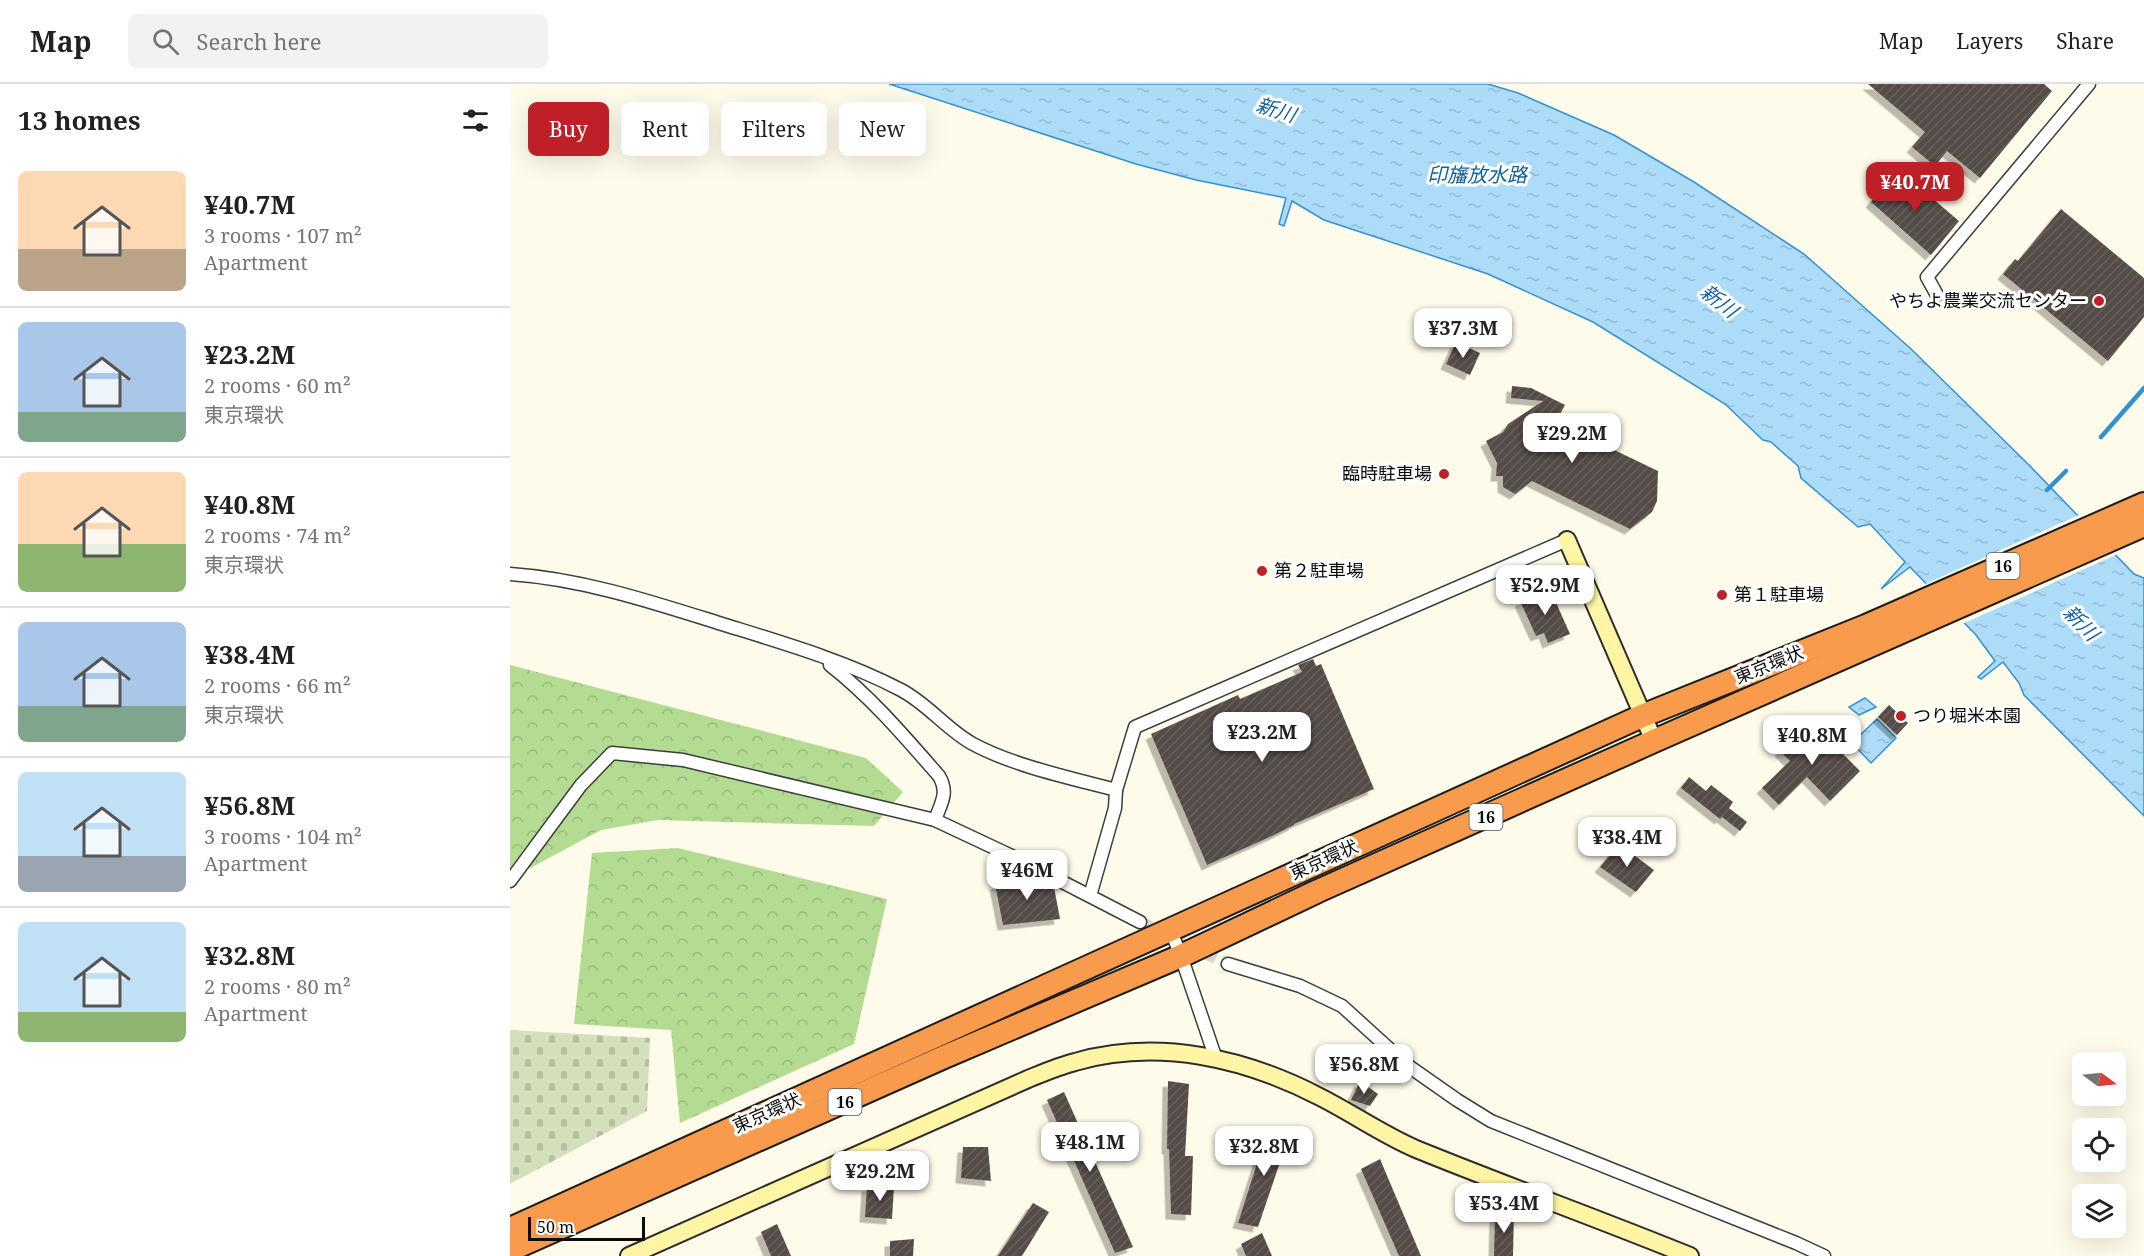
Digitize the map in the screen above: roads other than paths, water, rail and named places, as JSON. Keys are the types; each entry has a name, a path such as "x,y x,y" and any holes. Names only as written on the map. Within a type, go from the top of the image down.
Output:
{"highway":[{"name":"東京環状","path":"510,1250 1181,956 1318,891 1654,741 1874,634 2143,511"},
{"name":"東京環状","path":"510,1229 1642,716 1874,634"}],"street":[{"path":"1937,296 1927,277 2090,84"},
{"path":"1090,896 1115,808 1116,790 1135,727 1567,540 1654,741"},
{"path":"510,574 543,576 581,583 789,644 901,690 925,705 972,744 1004,758 1116,790"},
{"path":"821,658 847,678 888,718 939,776 945,786 935,820"},
{"path":"510,881 581,784 612,753 683,760 935,820 1018,859 1140,922"},
{"path":"1170,929 1215,1059"},
{"path":"1228,964 1300,986 1342,1005 1407,1065 1491,1121 1824,1256"},
{"path":"629,1256 1028,1079 1074,1062 1111,1054 1151,1051 1175,1052 1215,1059 1266,1072 1319,1096 1413,1148 1690,1256"}],"water":[{"name":"印旛放水路","path":"889,84 1488,84 1518,93 1614,135 1694,182 1804,254 1910,348 2029,465 2134,574 2144,578 2144,816 2024,695 2019,683 2003,662 1981,679 1978,677 1995,661 1976,635 1910,567 1881,589 1905,562 1870,524 1858,527 1801,478 1798,466 1771,442 1763,440 1725,404 1593,322 1488,274 1324,220 1292,201 1284,226 1279,224 1286,198 1196,180 1136,164"},
{"path":"1865,698 1876,707 1859,715 1849,707"},
{"path":"1877,719 1896,738 1871,763 1852,743"}],"waterway":[{"path":"2101,437 2144,388"},
{"path":"2047,490 2066,471"}],"tunnel":[{"path":"1140,922 1228,964"}],"place":[{"name":"やちよ農業交流センター","path":"2099,301"},
{"name":"臨時駐車場","path":"1444,474"},
{"name":"第２駐車場","path":"1262,571"},
{"name":"第１駐車場","path":"1722,595"},
{"name":"つり堀米本園","path":"1901,716"}],"water label":[{"name":"新川","path":"1276,110"},
{"name":"新川","path":"1719,301"},
{"name":"新川","path":"2081,623"}]}
